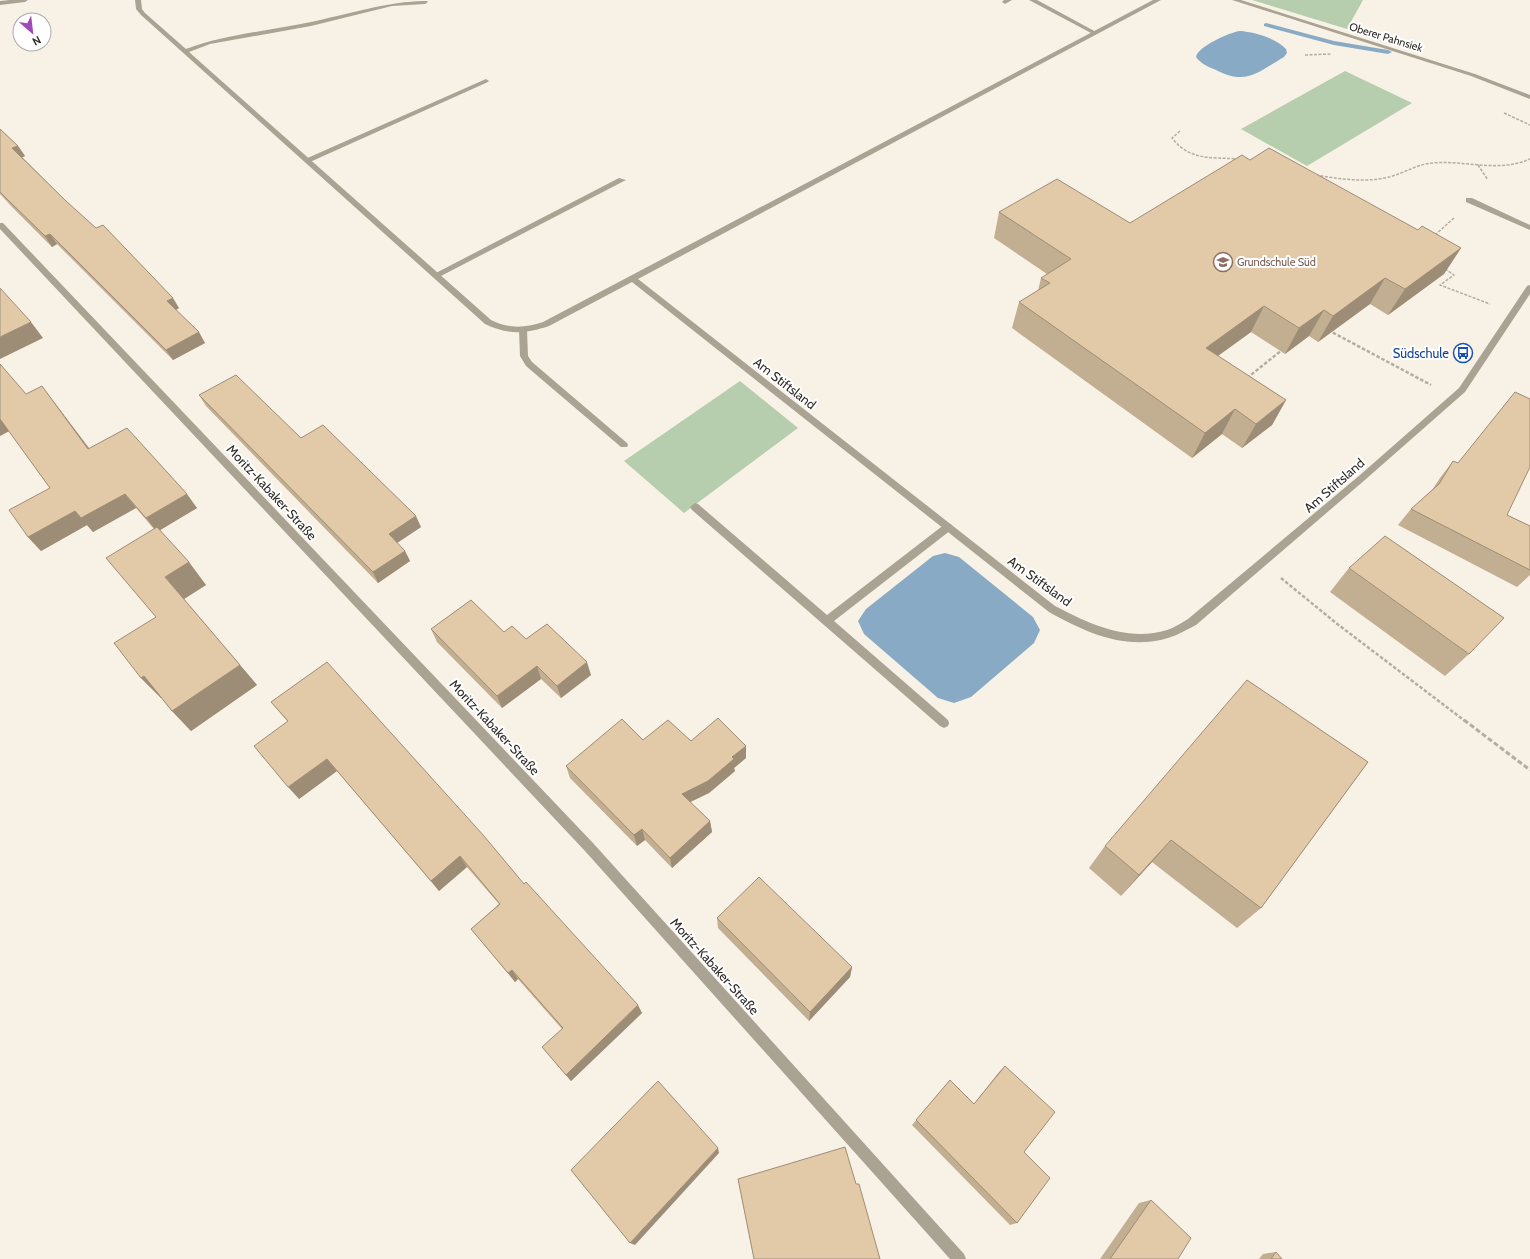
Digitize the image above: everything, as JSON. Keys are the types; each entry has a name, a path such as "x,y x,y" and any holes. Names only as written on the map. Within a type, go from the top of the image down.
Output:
{"street":[{"path":"0,3 25,0"},
{"path":"138,0 138,5 141,11 488,322 501,329 514,332 546,324 1158,0"},
{"path":"1032,0 1095,33"},
{"name":"Oberer Pahnsiek","path":"1235,0 1474,75 1530,97"},
{"path":"185,51 209,42 311,24 392,4 425,2"},
{"path":"307,160 486,81"},
{"path":"436,275 622,180"},
{"path":"1469,200 1530,228"},
{"name":"Moritz-Kabaker-Straße","path":"0,225 589,847 960,1259"},
{"name":"Am Stiftsland","path":"632,278 1052,609 1088,629 1111,636 1134,638 1165,635 1192,622 1462,390 1530,288"},
{"path":"523,330 524,356 529,364 624,445"},
{"path":"695,507 944,723"},
{"path":"827,621 948,527"}],"path":[{"path":"1306,54 1335,54"},
{"path":"1497,110 1530,125"},
{"path":"1180,131 1172,138 1180,148 1196,156 1243,159"},
{"path":"1230,162 1237,158"},
{"path":"1315,175 1353,181 1386,178 1422,164 1509,167 1530,159"},
{"path":"1477,165 1488,180"},
{"path":"1432,238 1454,218"},
{"path":"1441,268 1454,275 1440,284 1513,314"},
{"path":"1321,327 1453,397"},
{"path":"1244,381 1285,347"},
{"path":"1260,565 1278,575 1336,623 1530,770"}],"green space":[{"path":"1252,0 1363,0 1347,29"},
{"path":"1345,71 1412,103 1307,166 1241,129"},
{"path":"740,381 798,428 684,513 624,461"}],"water":[{"path":"1240,31 1258,34 1271,39 1282,45 1286,49 1287,53 1284,57 1259,72 1244,77 1227,75 1205,65 1196,57 1202,49 1208,45 1222,37"},
{"path":"945,553 959,557 1033,617 1040,630 1034,643 971,697 954,703 938,698 864,634 858,621 866,609 933,556"}],"building":[{"path":"0,129 18,146 12,148 66,201 96,228 103,225 173,298 167,301 199,332 166,350 50,234 45,236 0,192"},
{"path":"1269,148 1418,230 1422,226 1461,248 1405,289 1385,278 1333,316 1324,310 1299,328 1264,306 1206,348 1286,400 1256,424 1235,409 1205,433 1019,302 1050,283 1041,278 1071,259 999,212 1057,179 1130,223 1242,155 1250,160"},
{"path":"0,288 31,322 0,337"},
{"path":"0,364 26,394 42,386 88,449 127,428 187,494 146,518 125,494 81,518 75,511 28,537 9,510 50,488 0,419"},
{"path":"236,375 301,438 323,425 416,516 389,534 405,551 373,572 199,395"},
{"path":"1515,392 1530,399 1530,467 1507,515 1530,526 1530,570 1411,509 1439,484 1453,461 1458,463"},
{"path":"157,527 189,562 165,577 240,665 172,711 144,676 141,678 114,643 156,617 106,558"},
{"path":"1385,536 1504,618 1469,654 1349,568"},
{"path":"471,600 504,632 512,626 526,639 547,624 587,662 557,686 537,666 497,696 431,629"},
{"path":"327,662 484,836 524,884 526,882 638,1005 566,1075 542,1047 563,1028 512,970 508,973 471,929 500,904 460,856 431,881 327,759 288,787 254,746 288,721 271,702"},
{"path":"1247,680 1368,762 1261,908 1171,840 1139,875 1105,846"},
{"path":"718,718 746,746 732,757 734,759 708,781 682,794 710,821 670,858 642,829 634,835 566,766 622,719 643,740 668,720 691,741"},
{"path":"759,877 852,967 810,1012 717,918"},
{"path":"1005,1066 1055,1112 1024,1152 1050,1178 1017,1223 916,1120 950,1080 974,1104"},
{"path":"658,1081 718,1148 630,1243 571,1170"},
{"path":"845,1147 856,1184 859,1184 880,1259 754,1259 738,1179"},
{"path":"1151,1200 1191,1238 1178,1259 1110,1259"},
{"path":"1276,1252 1282,1259 1271,1259"}],"waterway":[{"path":"1266,25 1334,43 1388,52"}],"place":[{"name":"Grundschule Süd","path":"1223,262"},
{"name":"Südschule","path":"1463,353"}]}
